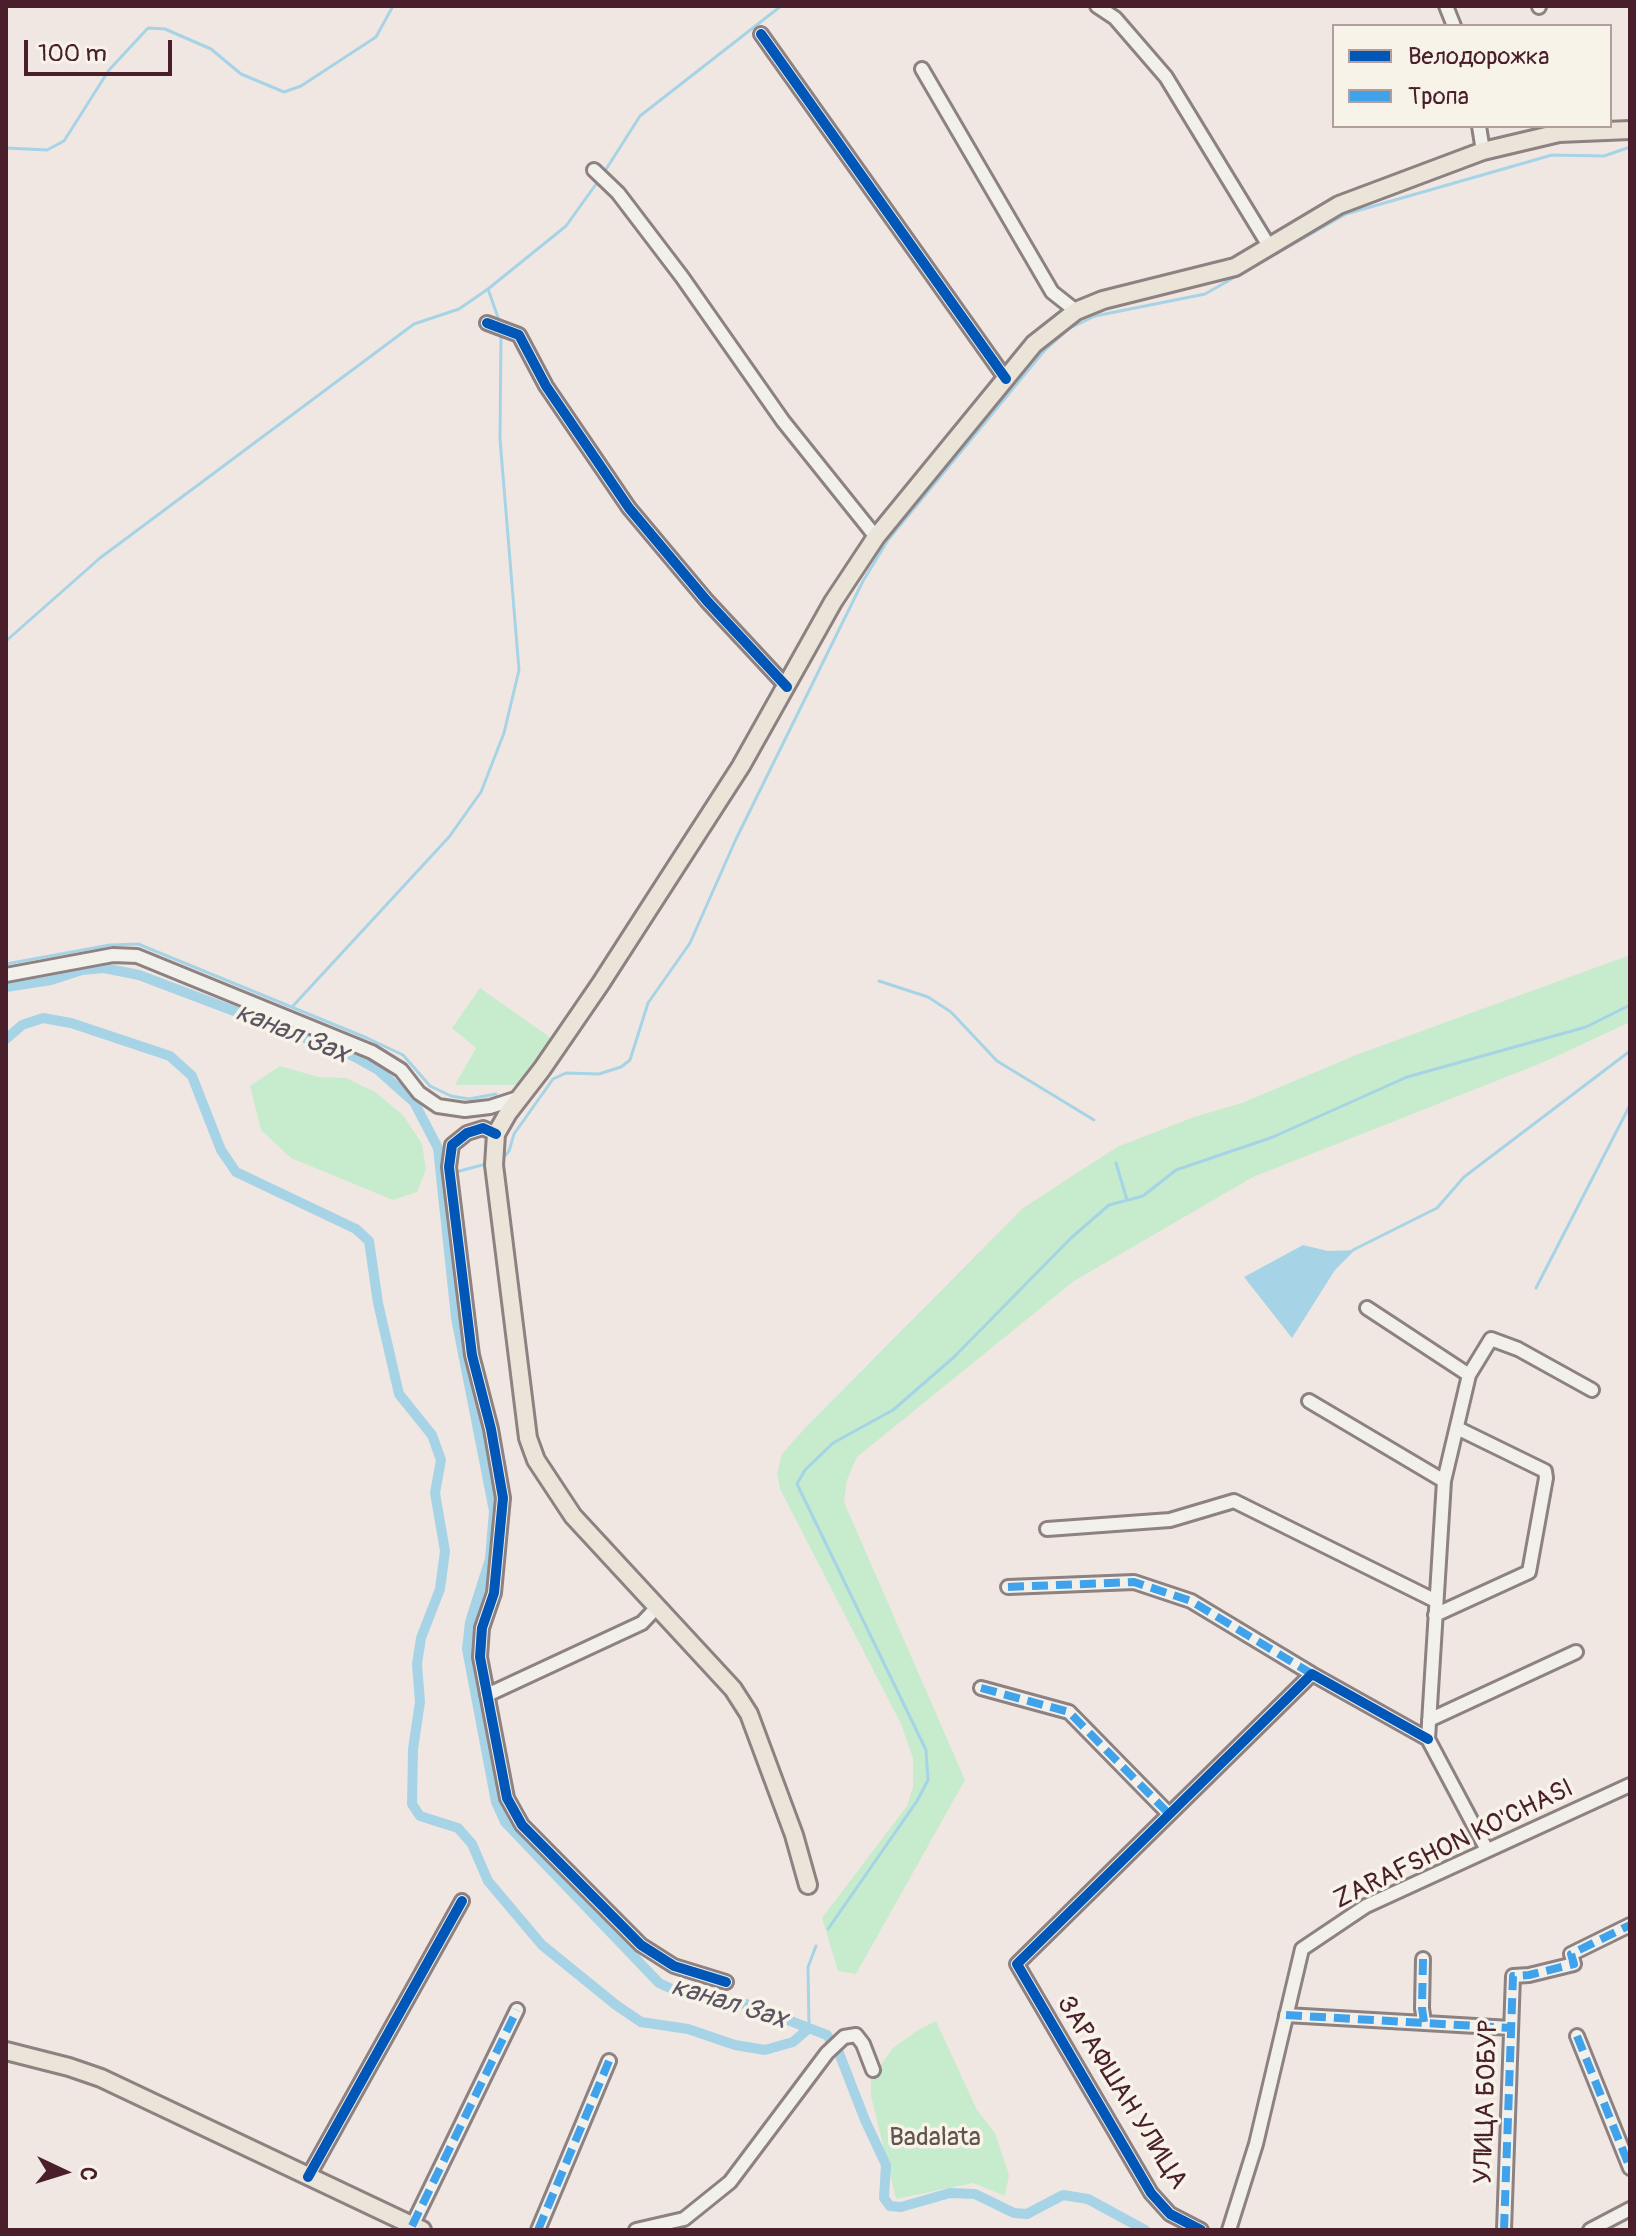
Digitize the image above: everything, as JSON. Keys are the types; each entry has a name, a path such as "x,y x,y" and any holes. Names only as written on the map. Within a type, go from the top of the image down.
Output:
{"main road":[{"path":"808,1885 794,1835 749,1714 733,1689 573,1516 536,1460 528,1438 490,1131 542,1069 634,932 741,766 833,602 876,537 1034,344 1076,311 1103,300 1235,267 1339,205 1483,151 1559,133 1630,130"},
{"path":"6,2051 101,2078 417,2228"}],"street":[{"path":"1097,6 1126,29 1166,77 1269,246"},
{"path":"761,34 1006,379"},
{"path":"922,69 1052,292 1076,311"},
{"path":"1479,128 1483,151"},
{"path":"594,170 618,193 682,277 783,421 876,537"},
{"path":"487,323 519,335 546,386 629,508 707,601 787,687"},
{"path":"6,975 113,955 137,956 372,1052 401,1070 419,1093 438,1106 465,1110 490,1107 521,1097"},
{"path":"490,1107 490,1131 467,1133 452,1145 449,1167 472,1355 491,1429 503,1498 494,1593 482,1628 480,1657 507,1798 522,1825 641,1945 674,1966 726,1982"},
{"path":"1367,1308 1469,1375"},
{"path":"1487,1850 1428,1739 1444,1481 1469,1375 1491,1339 1518,1349 1592,1390"},
{"path":"1309,1401 1444,1481"},
{"path":"1435,1615 1529,1572 1546,1478 1545,1471 1457,1428"},
{"path":"1047,1529 1170,1520 1234,1501 1436,1601"},
{"path":"1008,1587 1134,1582 1191,1601 1428,1739"},
{"path":"487,1695 642,1623 658,1606"},
{"path":"1429,1720 1576,1652"},
{"path":"981,1688 1069,1712 1168,1813 1312,1674"},
{"name":"ZARAFSHON KO'CHASI","path":"1229,2230 1256,2144 1302,1949 1366,1906 1630,1785"},
{"name":"ЗАРАФШАН УЛИЦА","path":"1168,1813 1017,1964 1151,2193 1170,2214 1201,2230"},
{"path":"308,2177 462,1901"},
{"name":"УЛИЦА БОБУР","path":"1504,2230 1513,1976 1574,1964 1571,1954 1630,1925"},
{"path":"1423,1959 1424,2022"},
{"path":"417,2228 517,2010"},
{"path":"1286,2015 1511,2028"},
{"path":"636,2230 684,2219 730,2182 827,2053 844,2037 856,2035 873,2070"},
{"path":"1577,2036 1630,2168"},
{"path":"538,2230 609,2061"},
{"path":"1590,2230 1630,2209"}],"green space":[{"path":"1630,955 1630,1022 1544,1062 1253,1177 1074,1281 857,1457 847,1480 844,1502 965,1780 856,1974 838,1971 822,1918 907,1806 913,1787 913,1758 901,1724 780,1489 777,1473 782,1454 1023,1208 1117,1147 1194,1117 1242,1103 1356,1055"},
{"path":"480,988 551,1038 516,1085 455,1085 476,1048 452,1028"},
{"path":"280,1066 318,1077 346,1078 375,1092 403,1115 422,1144 426,1169 417,1192 393,1200 291,1158 261,1130 250,1086"},
{"name":"Badalata","path":"936,2021 977,2110 995,2133 1009,2175 1005,2196 973,2183 896,2199 871,2096 871,2079 893,2048"}],"water":[{"path":"1303,1245 1328,1251 1355,1250 1335,1270 1292,1338 1244,1277"}],"waterway":[{"path":"6,148 47,150 64,141 109,70 148,28 165,29 211,49 241,74 284,92 301,86 376,37 393,6"},
{"path":"603,174 640,116 781,6"},
{"path":"503,1158 509,1151 514,1134 553,1079 566,1073 599,1074 621,1067 630,1060 648,1003 690,943 736,839 863,581 888,540 1044,351 1070,328 1095,316 1205,294 1346,214 1552,155 1604,156 1630,147"},
{"path":"6,641 100,558 414,324 459,309 488,289 566,226 599,180"},
{"path":"488,289 501,326"},
{"path":"292,1007 449,837 481,792 504,733 519,670 500,439 501,333"},
{"path":"6,964 110,945 138,944 403,1055 430,1086 451,1096 469,1099 496,1094"},
{"name":"канал Зах","path":"6,987 104,968 139,975 353,1056 378,1070 414,1102 438,1148 456,1318 494,1511 490,1559 470,1622 467,1649 496,1802 505,1822 659,1983 683,1994 746,2004 827,2035 839,2053 886,2165 884,2198 890,2206 901,2207 950,2193 975,2194 1014,2213 1027,2214 1063,2195 1088,2199 1145,2230"},
{"path":"879,981 928,997 951,1012 997,1061 1094,1120"},
{"path":"828,1929 917,1801 928,1780 926,1750 797,1484 805,1470 833,1443 893,1410 954,1357 1071,1238 1109,1205 1143,1196 1176,1170 1273,1137 1407,1077 1586,1027 1630,1005"},
{"path":"6,1039 22,1025 43,1018 71,1023 170,1056 192,1076 221,1150 236,1172 356,1229 369,1241 378,1303 399,1394 432,1435 441,1460 435,1493 445,1551 440,1589 421,1638 417,1664 420,1702 413,1749 412,1804 420,1816 458,1828 472,1844 488,1881 542,1945 641,2022 688,2029 735,2045 765,2050 793,2042 809,2028"},
{"path":"1353,1250 1437,1208 1464,1177 1630,1051"},
{"path":"1536,1288 1630,1105"},
{"path":"1116,1163 1127,1200"},
{"path":"452,1173 486,1164"},
{"path":"809,2028 808,1967 816,1946"}],"marked path":[{"path":"1008,1587 1134,1582 1191,1601 1312,1674"},
{"path":"981,1688 1069,1712 1168,1813"},
{"path":"1504,2230 1513,1976 1574,1964 1571,1954 1630,1925"},
{"path":"1423,1959 1424,2022"},
{"path":"412,2226 517,2010"},
{"path":"1286,2015 1511,2028"},
{"path":"1577,2036 1630,2168"},
{"path":"538,2230 609,2061"}],"cycle path":[{"path":"761,34 1006,379"},
{"path":"487,323 519,335 546,386 629,508 707,601 787,687"},
{"path":"496,1134 483,1128 467,1133 452,1145 449,1167 472,1355 491,1429 503,1498 494,1593 482,1628 480,1657 507,1798 522,1825 641,1945 674,1966 726,1982"},
{"path":"1201,2230 1170,2214 1151,2193 1017,1964 1312,1674 1428,1739"},
{"path":"308,2177 462,1901"}]}
